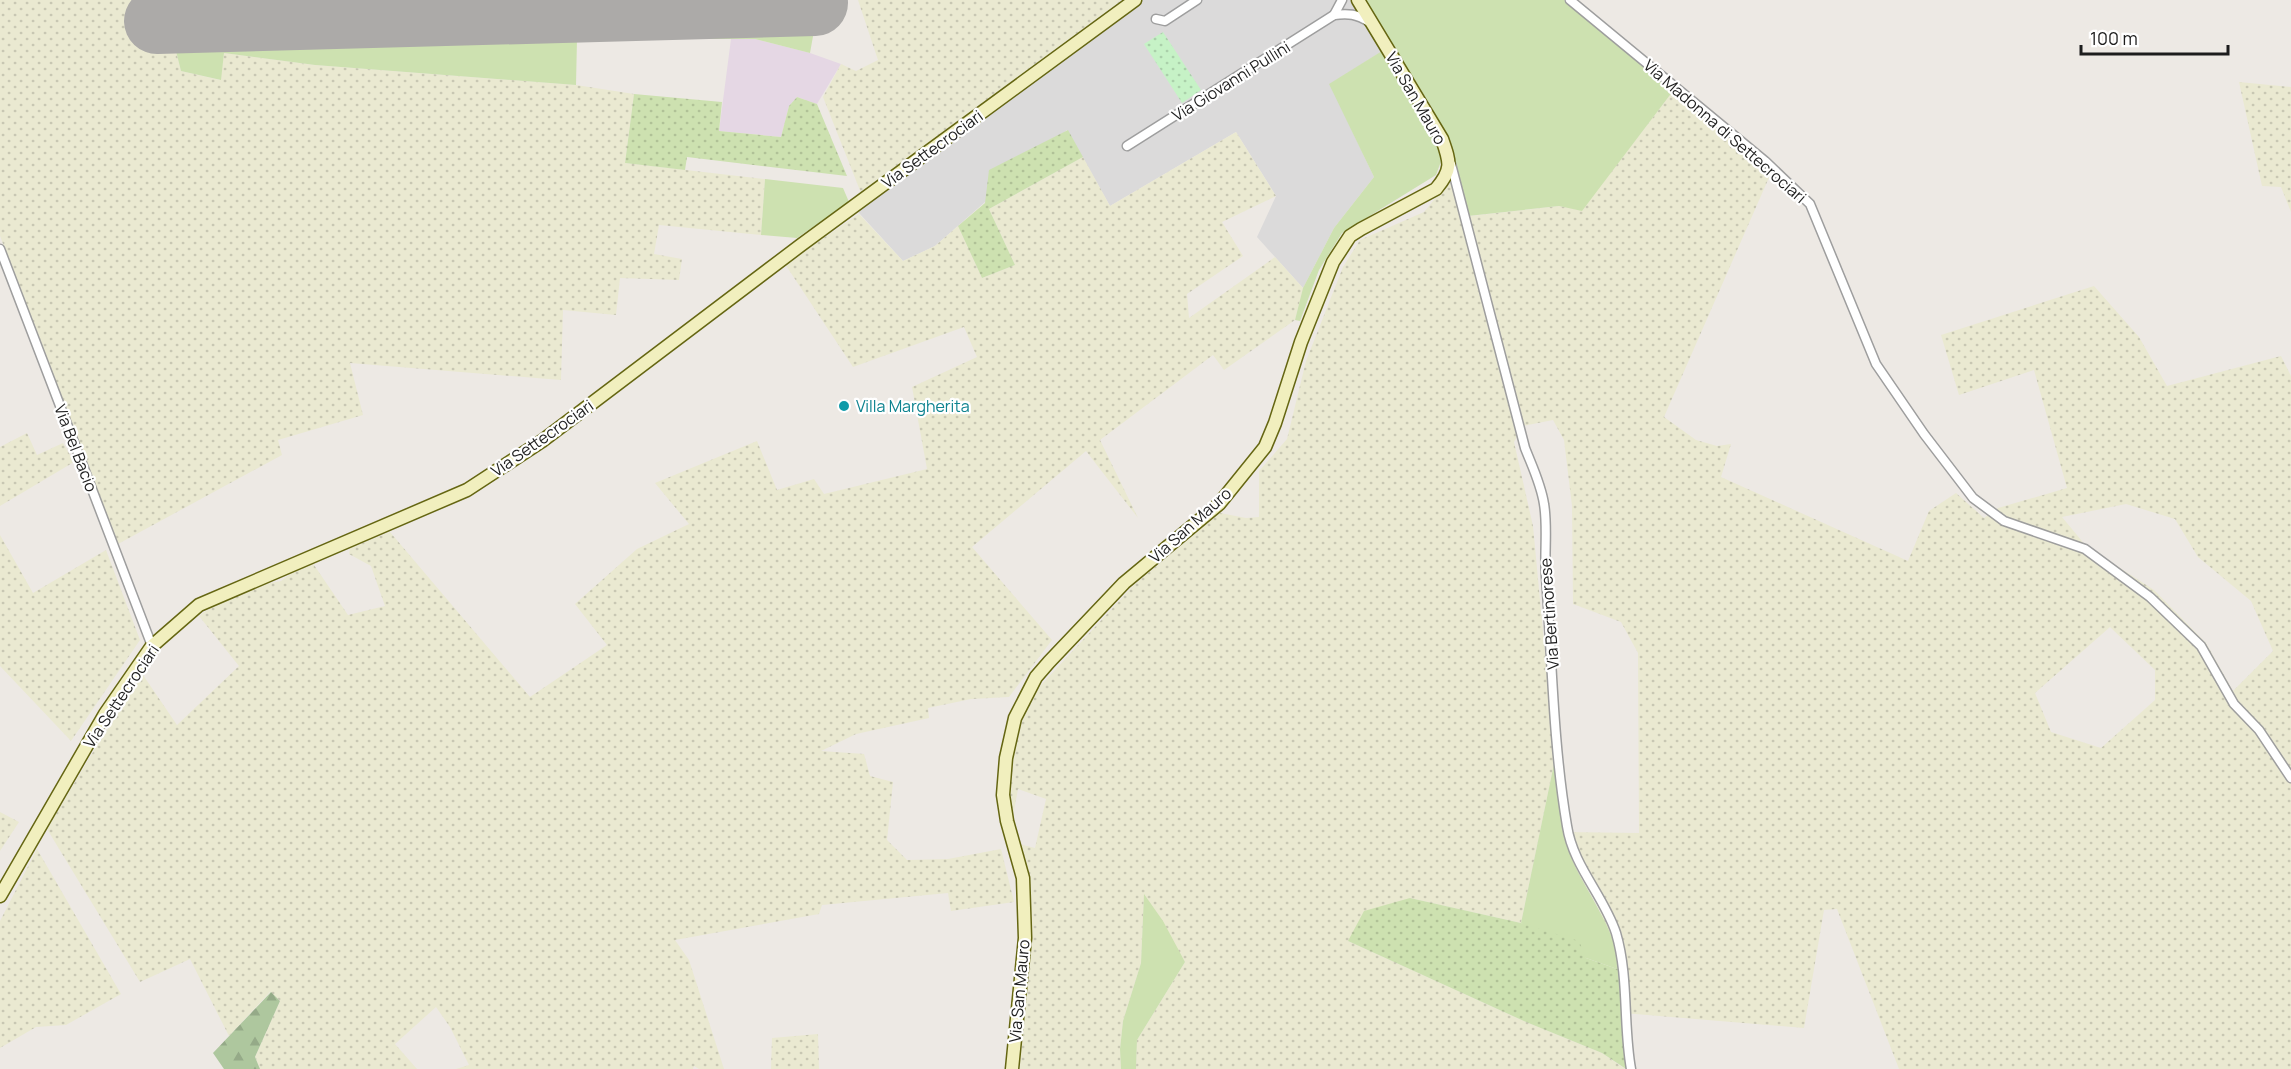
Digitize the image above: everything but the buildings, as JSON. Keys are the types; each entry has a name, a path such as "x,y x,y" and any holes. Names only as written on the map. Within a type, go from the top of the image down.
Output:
{"main road":[{"name":"Via Settecrociari","path":"0,896 105,714 152,646 198,605 466,490 542,441 801,245 1135,0"},
{"name":"Via San Mauro","path":"1012,1069 1024,938 1023,878 1007,821 1003,795 1006,758 1015,718 1036,677 1049,662 1124,583 1219,504 1265,447 1301,342 1333,262 1342,246 1360,229 1436,189 1445,179 1449,169 1449,158 1431,118 1374,25 1356,1"}],"street":[{"path":"1156,19 1165,21 1197,0"},
{"name":"Via Madonna di Settecrociari","path":"1570,0 1765,161 1810,204 1876,364 1924,434 1973,498 2004,521 2085,549 2150,597 2201,646 2234,704 2259,730 2291,778"},
{"name":"Via Giovanni Pullini","path":"1127,146 1334,15 1343,6 1356,1"},
{"path":"1343,6 1374,25"},
{"name":"Via Bertinorese","path":"1449,158 1525,448 1545,505 1545,561 1558,749 1567,828 1581,866 1606,909 1616,932 1621,954 1631,1069"},
{"name":"Via Bel Bacio","path":"0,249 152,646"}],"shaded area":[{"path":"1120,0 1365,0 1392,45 1330,84 1374,177 1334,228 1303,288 1257,237 1276,196 1236,132 1110,206 1067,130 935,246 903,261 849,202"},
{"path":"731,39 755,39 810,53 841,64 817,104 797,97 789,106 781,137 719,131"}],"green space":[{"path":"0,0 560,0 151,8 161,44 175,47 181,71 220,80 224,53 315,65 576,85 634,94 625,163 765,179 761,235 659,225 654,254 682,259 679,280 620,278 616,315 563,310 561,380 350,363 363,415 278,440 282,455 118,544 0,236"},
{"path":"858,0 1121,1 861,193 823,97 841,64 856,71 878,60"},
{"path":"1365,0 1564,0 1673,91 1582,211 1559,206 1468,216 1452,149 1431,106"},
{"path":"817,14 810,53 755,39 577,39 576,85 315,65 224,53 221,80 181,71 175,47 162,44 157,30 316,30"},
{"path":"1163,32 1201,90 1182,103 1144,44"},
{"path":"1382,51 1436,136 1443,156 1436,175 1342,233 1319,270 1300,321 1295,320 1303,288 1334,228 1374,177 1329,84"},
{"path":"2239,82 2291,87 2291,212 2281,187 2262,186"},
{"path":"1673,91 1771,173 1664,417 1696,440 1717,446 1731,444 1721,477 1908,561 1929,511 1956,493 1984,518 1998,508 2067,488 2034,370 1959,395 1941,335 2094,286 2139,337 2167,386 2281,356 2291,376 2291,1069 1899,1069 1837,909 1824,910 1804,1028 1623,1013 1619,958 1597,904 1576,867 1563,832 1639,833 1638,653 1621,622 1573,604 1572,506 1564,440 1553,420 1523,426 1514,442 1533,526 1555,759 1521,923 1410,898 1348,941 1526,1022 1602,1053 1625,1069 1136,1069 1137,1040 1185,962 1144,895 1141,963 1123,1021 1120,1049 1121,1069 1014,1069 1025,949 1015,843 1035,848 1046,799 1018,789 1012,822 1007,773 1015,733 1030,697 1134,585 1220,513 1246,518 1259,517 1259,471 1287,439 1306,361 1343,267 1360,240 1424,212 1451,179 1462,217 1559,206 1582,210","holes":["2126,504 2175,519 2198,557 2251,601 2273,651 2233,691 2206,643 2154,590 2086,546 2062,517","2110,627 2155,670 2155,700 2101,748 2051,732 2035,693"]},
{"path":"634,94 722,102 719,131 781,137 789,106 797,97 817,104 847,176 687,157 685,170 625,163"},
{"path":"1068,130 1083,157 989,209 1015,265 982,278 958,226 985,203 989,170"},
{"path":"1236,132 1276,196 1222,222 1243,256 1187,294 1189,318 1275,257 1303,288 1295,320 1224,370 1213,355 1100,440 1138,518 1086,451 972,547 1052,640 1009,697 971,699 928,708 929,718 856,734 821,751 864,754 870,776 893,782 887,840 907,860 948,859 1001,849 1014,902 951,911 948,893 822,905 819,914 675,940 689,960 724,1069 699,1069 694,1066 693,1069 456,1069 469,1065 450,1027 436,1007 395,1044 417,1069 260,1069 255,1057 280,1001 270,992 229,1036 190,959 140,982 47,829 143,675 177,725 239,666 199,616 221,600 260,585 281,581 301,566 312,562 348,615 385,606 371,566 349,554 350,548 390,532 530,697 607,645 575,604 637,549 689,524 655,483 757,441 777,490 814,479 824,494 927,469 912,387 977,357 964,327 853,367 785,264 859,214 903,261 935,246 958,226 982,278 1015,265 989,209 1083,157 1110,206"},
{"path":"765,179 843,188 849,202 797,238 761,235"},
{"path":"27,433 37,455 63,443 74,462 0,506 0,447"},
{"path":"0,535 33,593 106,550 140,640 71,741 0,666"},
{"path":"1555,759 1561,815 1571,855 1609,931 1620,970 1586,958 1521,923"},
{"path":"0,812 19,822 0,851"},
{"path":"37,849 121,994 66,1025 36,1027 0,1048 0,921"},
{"path":"1144,894 1163,921 1185,962 1137,1040 1136,1069 1121,1069 1120,1049 1123,1021 1141,963"},
{"path":"1410,898 1521,923 1579,941 1586,958 1620,970 1626,1069 1602,1053 1526,1022 1348,941 1364,911"},
{"path":"271,992 280,1001 255,1057 260,1069 224,1069 213,1053"},
{"path":"818,1034 819,1069 771,1069 772,1038"}],"runway":[{"path":"157,21 815,3"}],"place":[{"name":"Villa Margherita","path":"844,406"}]}
